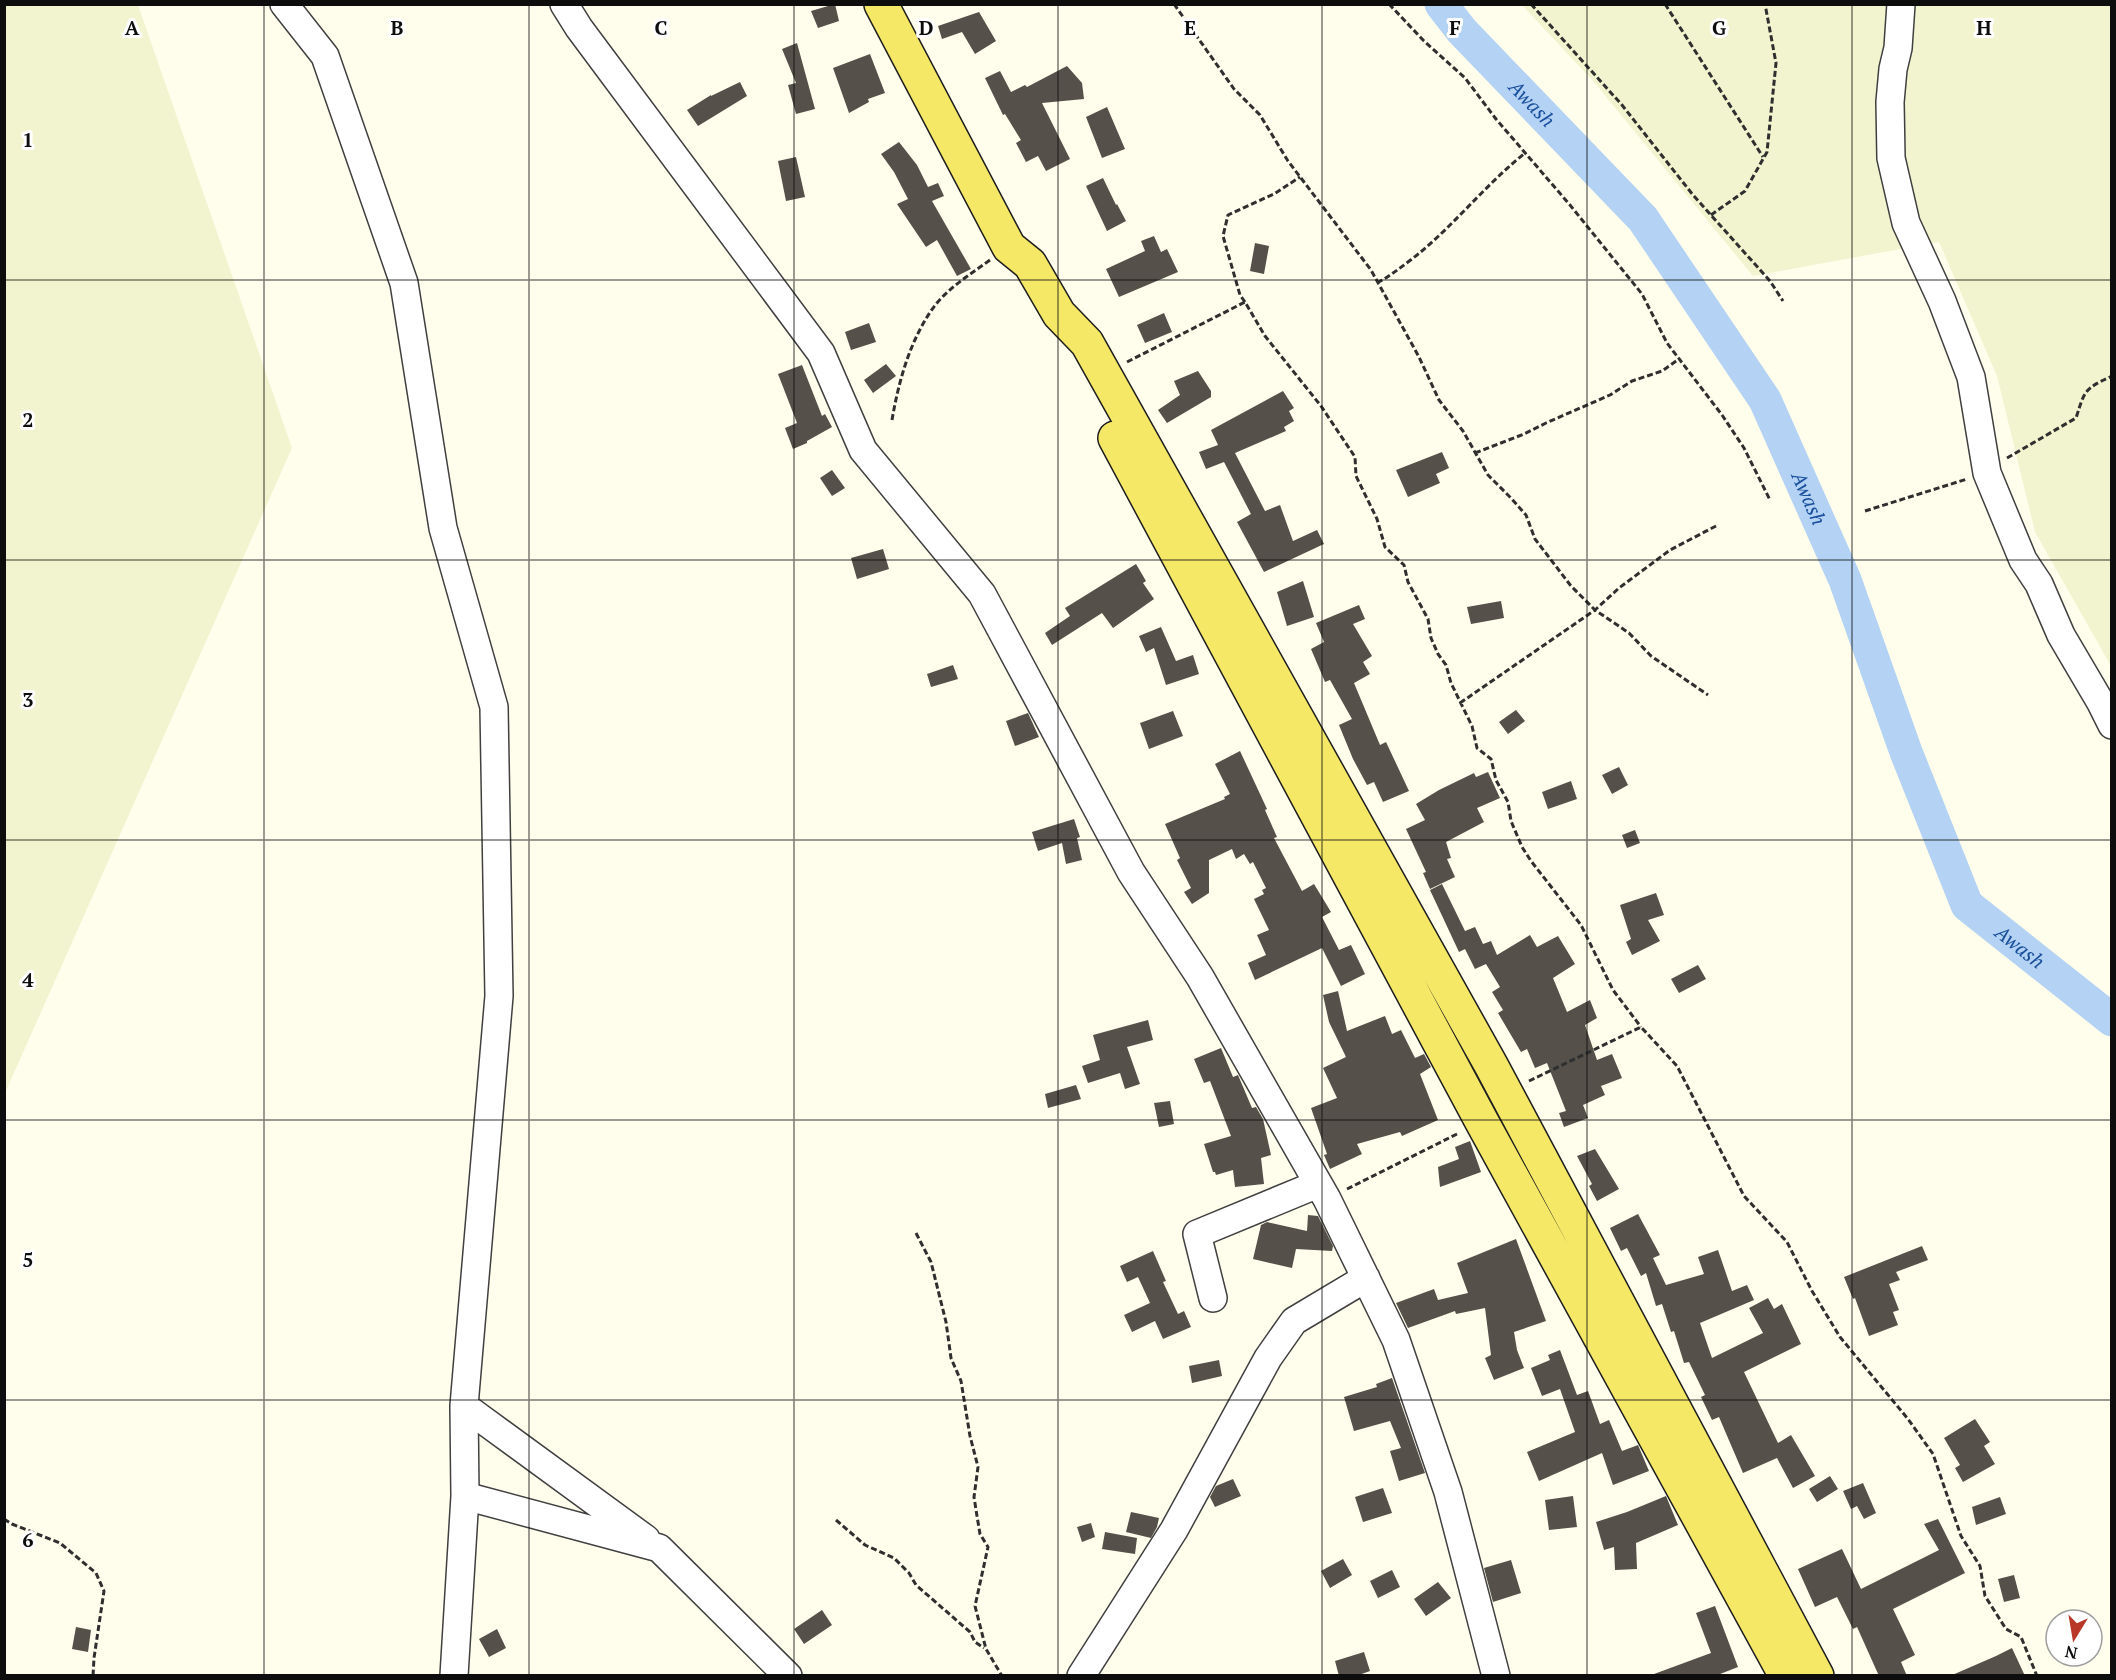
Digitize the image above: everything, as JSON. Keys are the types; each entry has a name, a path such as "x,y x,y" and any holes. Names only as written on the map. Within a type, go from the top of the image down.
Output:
{"main road":[{"path":"881,4 1008,247 1030,264 1059,314 1087,343 1105,375 1506,1092 1817,1676"},
{"path":"1059,314 1069,353 1482,1122 1786,1676"}],"street":[{"path":"284,4 325,56 404,284 443,528 494,707 499,996 464,1406 465,1496 454,1676"},
{"path":"564,4 579,28 821,353 863,450 982,594 1131,872 1200,977 1323,1191 1396,1340 1448,1492 1496,1676"},
{"path":"1901,4 1898,48 1893,69 1890,102 1891,158 1906,223 1942,301 1971,377 1987,473 2023,560 2039,584 2061,635 2112,725"},
{"path":"1213,1298 1197,1234 1323,1191"},
{"path":"1081,1676 1174,1530 1268,1358 1294,1321 1366,1278"},
{"path":"464,1406 659,1548 788,1676"},
{"path":"465,1496 659,1548"}],"path":[{"path":"1174,4 1234,89 1260,115 1300,177 1371,270 1419,357 1439,400 1462,431 1488,475 1526,515 1535,539 1571,586 1595,610 1629,633 1651,656 1708,695"},
{"path":"1389,4 1424,41 1465,78 1642,294 1667,343 1722,415 1743,448 1770,500"},
{"path":"1531,4 1622,105 1711,215 1770,281 1783,301"},
{"path":"1665,4 1764,157"},
{"path":"1711,215 1745,191 1767,152 1776,63 1765,4"},
{"path":"1377,283 1391,276 1433,242 1502,172 1525,153"},
{"path":"1300,177 1254,205 1227,215 1223,236 1240,295 1265,336 1321,406 1355,457 1356,477 1377,519 1385,547 1404,565 1408,582 1428,619 1431,638 1446,665 1451,683 1472,726 1477,748 1491,759 1496,780 1508,802 1511,821 1522,847 1581,925 1613,990 1641,1028 1677,1066 1744,1196 1786,1242 1840,1337 1908,1419 1933,1454 1961,1536 1980,1566 1985,1596 2006,1629 2021,1637 2037,1676"},
{"path":"892,420 897,392 915,337 937,303 966,276 1008,247"},
{"path":"1105,375 1245,302"},
{"path":"1475,453 1524,434 1610,394 1632,381 1662,370 1679,359"},
{"path":"1865,510 1987,473 2009,457 2076,418 2090,386 2112,376"},
{"path":"1460,703 1595,610 1618,588 1670,550 1718,525"},
{"path":"1506,1092 1641,1028"},
{"path":"1323,1191 1482,1122"},
{"path":"916,1233 931,1262 946,1322 951,1359 961,1381 970,1436 978,1467 974,1497 980,1534 988,1547 975,1606 986,1649 1002,1676"},
{"path":"4,1519 60,1543 96,1573 104,1591 93,1676"},
{"path":"836,1520 865,1545 894,1558 909,1573 916,1585 970,1632 975,1642 986,1649"}],"green space":[{"path":"5,4 138,5 292,448 5,1093"},
{"path":"1522,5 2111,5 2111,666 2035,532 1997,376 1939,242 1753,276 1594,82"}],"building":[{"path":"835,4 839,21 818,28 811,11"},
{"path":"979,12 996,41 975,54 962,32 942,39 938,26"},
{"path":"797,43 815,109 796,114 788,85 796,83 782,49"},
{"path":"870,54 885,93 868,99 869,102 849,113 833,68"},
{"path":"1067,66 1082,83 1084,99 1042,103 1070,159 1046,171 1038,156 1026,162 1016,143 1021,140 1005,114 1003,115 985,78 1000,71 1011,92 1025,85 1027,87"},
{"path":"740,82 747,96 698,126 687,110 711,95"},
{"path":"1107,107 1125,149 1102,158 1086,117"},
{"path":"899,142 917,165 928,187 938,183 944,196 932,201 971,269 957,276 937,240 926,247 897,204 908,199 894,172 881,154"},
{"path":"796,157 805,197 786,201 778,161"},
{"path":"1103,178 1126,221 1107,231 1086,186"},
{"path":"1154,236 1161,252 1167,249 1178,272 1119,297 1106,269 1145,251 1141,241"},
{"path":"1255,243 1269,246 1264,274 1250,271"},
{"path":"1164,313 1172,332 1145,343 1137,325"},
{"path":"869,323 876,342 851,350 845,332"},
{"path":"886,364 896,376 873,393 864,380"},
{"path":"802,365 822,416 825,414 832,427 793,449 785,428 797,423 778,374"},
{"path":"1198,371 1211,391 1211,397 1167,423 1158,410 1180,395 1174,381"},
{"path":"1283,391 1294,408 1289,411 1294,421 1284,427 1286,431 1235,453 1265,511 1280,505 1293,541 1317,530 1324,544 1264,572 1237,522 1251,514 1224,462 1206,469 1199,452 1218,445 1211,430"},
{"path":"1442,452 1449,468 1436,474 1440,483 1408,497 1396,470"},
{"path":"832,470 845,488 832,496 820,478"},
{"path":"883,549 889,569 857,579 851,558"},
{"path":"1136,564 1146,581 1143,583 1154,599 1113,628 1102,613 1052,645 1045,633 1070,616 1065,608"},
{"path":"1303,581 1314,617 1287,626 1277,592"},
{"path":"1501,601 1504,618 1471,624 1467,607"},
{"path":"1359,605 1365,619 1353,624 1372,656 1363,662 1370,674 1354,683 1380,745 1386,742 1409,791 1383,802 1374,782 1367,785 1353,759 1339,725 1352,719 1330,680 1325,682 1311,649 1324,642 1316,623"},
{"path":"1161,627 1176,661 1193,655 1199,674 1166,685 1154,648 1146,652 1139,636"},
{"path":"953,665 958,679 931,687 927,674"},
{"path":"1516,710 1525,721 1508,734 1499,722"},
{"path":"1173,711 1183,736 1149,749 1140,723"},
{"path":"1028,713 1039,737 1015,746 1006,721"},
{"path":"1240,751 1267,809 1265,810 1277,837 1274,838 1302,891 1314,884 1331,912 1322,917 1339,950 1351,945 1365,974 1341,986 1322,948 1255,980 1248,963 1266,955 1257,935 1269,930 1254,899 1264,894 1262,890 1266,888 1253,862 1250,864 1244,854 1236,859 1232,849 1209,860 1209,893 1192,904 1184,892 1191,888 1177,860 1180,858 1165,824 1225,799 1224,797 1230,794 1215,764"},
{"path":"1619,767 1628,785 1612,794 1602,775"},
{"path":"1488,772 1500,798 1477,808 1484,822 1446,842 1451,858 1447,859 1455,877 1430,889 1423,873 1426,872 1406,829 1425,820 1416,804 1474,773 1476,777"},
{"path":"1571,781 1577,799 1548,809 1542,792"},
{"path":"1074,819 1080,837 1077,838 1082,860 1066,864 1062,843 1038,851 1032,832"},
{"path":"1635,830 1640,843 1627,848 1622,835"},
{"path":"1442,884 1465,931 1475,927 1483,944 1491,941 1497,955 1530,935 1537,947 1558,936 1575,964 1553,978 1567,1012 1590,1000 1597,1018 1585,1025 1597,1060 1612,1054 1622,1078 1601,1086 1605,1095 1583,1105 1588,1118 1564,1127 1559,1113 1566,1111 1547,1063 1535,1068 1527,1049 1521,1052 1498,1013 1503,1010 1492,992 1500,987 1486,964 1475,969 1465,949 1459,952 1430,890"},
{"path":"1656,893 1664,915 1648,920 1660,941 1632,955 1626,942 1631,939 1620,905"},
{"path":"1698,965 1706,979 1679,993 1671,979"},
{"path":"1338,991 1347,1031 1385,1016 1392,1034 1401,1030 1415,1058 1424,1054 1431,1067 1420,1074 1438,1120 1402,1136 1400,1132 1357,1144 1362,1154 1330,1169 1311,1108 1337,1098 1323,1068 1346,1057 1329,1022 1323,995"},
{"path":"1148,1020 1153,1040 1127,1047 1140,1084 1125,1089 1120,1073 1088,1083 1082,1066 1100,1060 1093,1035"},
{"path":"1221,1048 1233,1077 1238,1075 1252,1108 1256,1107 1263,1119 1271,1155 1261,1158 1264,1184 1235,1187 1233,1170 1216,1175 1204,1144 1231,1136 1210,1081 1204,1083 1194,1059"},
{"path":"1076,1085 1081,1099 1048,1108 1045,1094"},
{"path":"1170,1101 1174,1124 1159,1127 1154,1103"},
{"path":"1470,1141 1481,1172 1440,1187 1438,1167 1459,1159 1455,1147"},
{"path":"1595,1149 1619,1189 1597,1201 1589,1186 1592,1184 1577,1156"},
{"path":"1638,1214 1660,1255 1653,1258 1666,1285 1704,1274 1698,1257 1718,1250 1732,1291 1747,1285 1754,1300 1700,1323 1712,1358 1763,1333 1749,1308 1768,1298 1774,1309 1782,1304 1801,1344 1744,1372 1778,1443 1791,1435 1815,1476 1793,1488 1777,1458 1743,1473 1719,1417 1712,1420 1701,1397 1705,1395 1689,1362 1684,1363 1674,1331 1671,1332 1662,1304 1656,1306 1646,1273 1641,1276 1627,1248 1621,1251 1610,1228"},
{"path":"1308,1215 1318,1216 1333,1246 1332,1251 1296,1249 1292,1268 1253,1259 1261,1225 1267,1222 1307,1231"},
{"path":"1516,1239 1546,1321 1514,1332 1517,1350 1524,1368 1494,1380 1485,1358 1491,1355 1485,1308 1456,1314 1455,1311 1408,1328 1396,1303 1434,1289 1438,1300 1468,1293 1457,1263"},
{"path":"1922,1246 1928,1260 1896,1272 1900,1280 1889,1284 1899,1310 1893,1312 1898,1325 1869,1336 1855,1298 1853,1299 1844,1277"},
{"path":"1153,1251 1166,1281 1163,1282 1178,1314 1184,1311 1191,1327 1163,1339 1155,1321 1132,1332 1124,1315 1150,1303 1138,1277 1127,1282 1120,1266"},
{"path":"1560,1350 1577,1395 1588,1391 1600,1424 1609,1420 1622,1451 1638,1445 1649,1471 1613,1485 1602,1453 1539,1481 1527,1452 1575,1432 1560,1389 1542,1396 1531,1368 1550,1360 1548,1355"},
{"path":"1219,1360 1222,1376 1192,1383 1189,1366"},
{"path":"1392,1378 1425,1473 1399,1481 1390,1451 1401,1448 1390,1421 1354,1431 1344,1397 1377,1387 1376,1384"},
{"path":"1975,1419 1990,1442 1984,1446 1995,1464 1963,1482 1955,1468 1960,1465 1944,1438"},
{"path":"1830,1476 1838,1489 1817,1502 1809,1489"},
{"path":"1233,1479 1241,1496 1215,1507 1210,1497 1216,1486"},
{"path":"1863,1483 1876,1513 1864,1519 1857,1506 1851,1509 1843,1491"},
{"path":"1383,1488 1392,1513 1363,1522 1355,1497"},
{"path":"1573,1496 1577,1527 1549,1530 1545,1500"},
{"path":"1666,1496 1678,1525 1636,1543 1637,1569 1615,1570 1614,1547 1604,1550 1596,1522"},
{"path":"2000,1497 2006,1514 1976,1525 1972,1507"},
{"path":"1131,1512 1159,1518 1151,1538 1126,1532"},
{"path":"1938,1519 1965,1573 1893,1609 1915,1655 1901,1662 1907,1676 1879,1676 1857,1627 1853,1629 1837,1597 1815,1607 1798,1569 1842,1549 1861,1589 1939,1550 1924,1524"},
{"path":"1091,1523 1095,1537 1082,1542 1077,1527"},
{"path":"1105,1532 1137,1538 1135,1554 1102,1549"},
{"path":"1343,1559 1352,1575 1330,1588 1321,1571"},
{"path":"1511,1560 1521,1593 1493,1602 1484,1568"},
{"path":"1392,1570 1400,1587 1378,1598 1370,1581"},
{"path":"2014,1575 2020,1598 2004,1602 1998,1579"},
{"path":"1438,1582 1451,1598 1426,1616 1414,1599"},
{"path":"1715,1606 1738,1667 1715,1676 1654,1676 1654,1674 1711,1653 1696,1613"},
{"path":"822,1610 832,1625 804,1644 794,1629"},
{"path":"76,1627 91,1630 88,1652 72,1649"},
{"path":"497,1629 506,1648 489,1657 479,1639"},
{"path":"2012,1648 2025,1676 1950,1676 1996,1656"},
{"path":"1364,1652 1370,1671 1356,1676 1339,1676 1335,1661"}],"waterway":[{"name":"Awash","path":"1441,4 1462,31 1643,219 1765,400 1845,580 1906,752 1967,905 2112,1020"}]}
